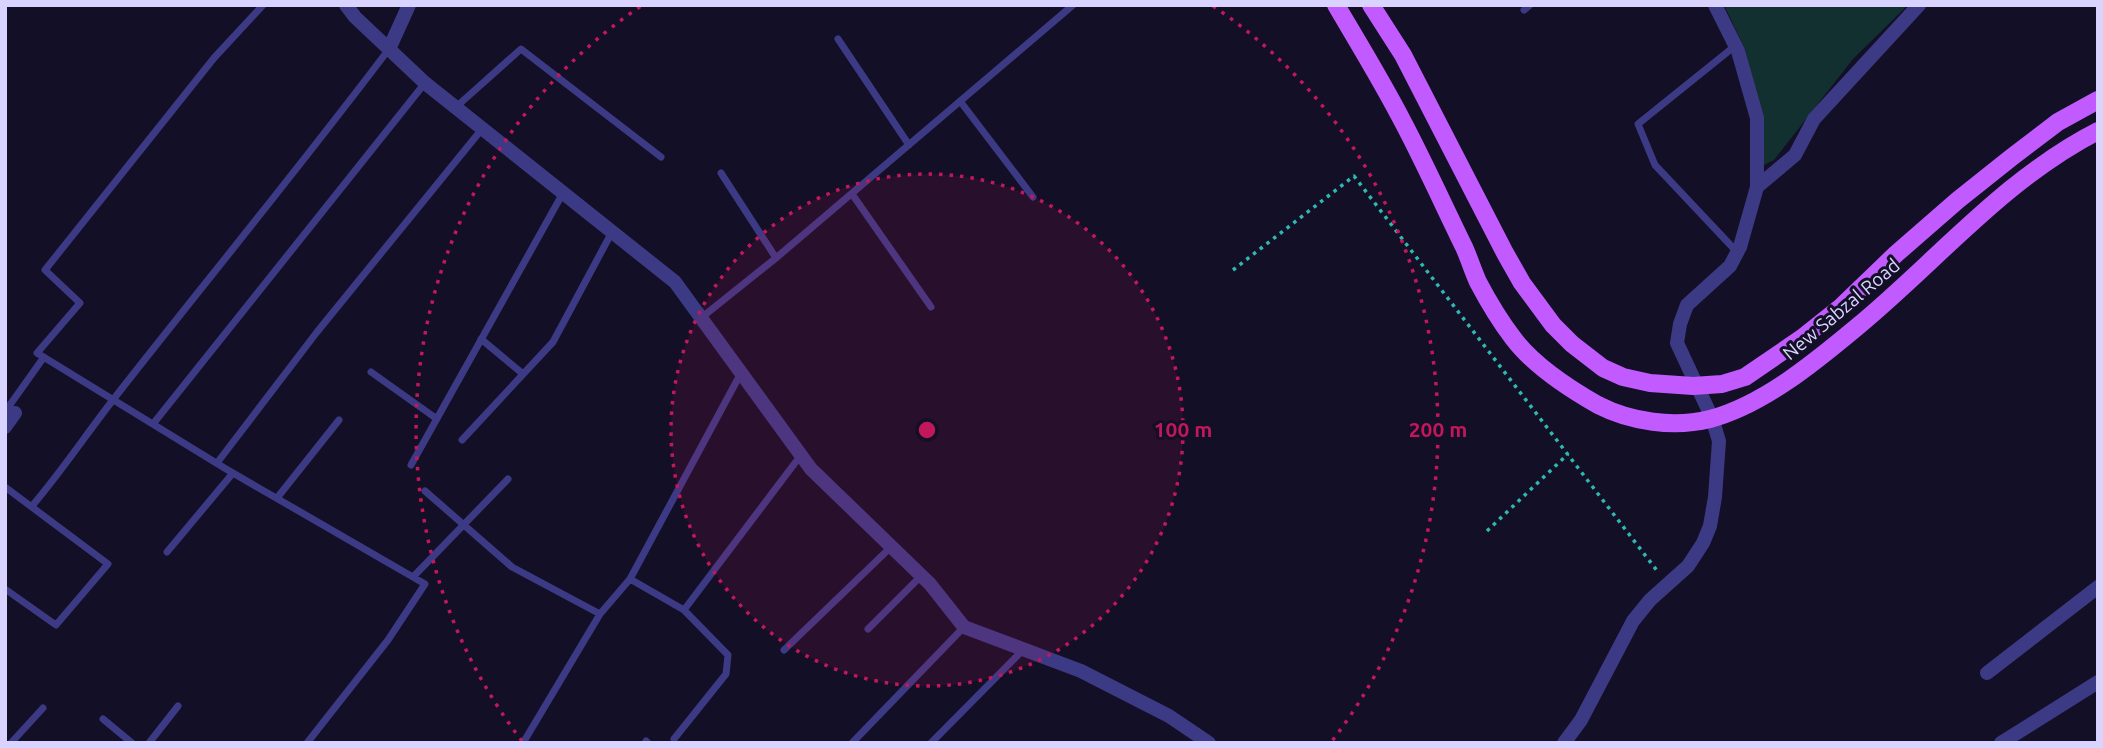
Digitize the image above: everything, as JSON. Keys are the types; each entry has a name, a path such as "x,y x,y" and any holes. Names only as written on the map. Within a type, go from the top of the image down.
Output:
{"main road":[{"name":"New Sabzal Road","path":"1336,5 1405,124 1478,282 1514,339 1534,360 1565,384 1612,412 1633,419 1687,422 1712,418 1750,402 1812,364 1862,323 2011,187 2053,157 2098,131"},
{"name":"New Sabzal Road","path":"1371,5 1403,55 1522,283 1553,325 1572,344 1603,368 1623,377 1650,383 1695,386 1721,384 1745,377 1769,362 1841,307 1896,254 2012,157 2059,122 2098,100"}],"street":[{"path":"346,5 355,17 425,83 675,282 811,469 921,575 964,627 1082,671 1169,716 1207,742"},
{"path":"389,49 409,5"},
{"path":"1564,743 1581,720 1633,621 1650,600 1688,566 1710,526 1715,497 1718,441 1712,418 1677,343 1687,305 1730,266 1757,187 1757,118 1735,46 1715,5"},
{"path":"1757,187 1795,155 1814,119 1919,5"},
{"path":"5,427 9,410"},
{"path":"1987,673 2098,587"},
{"path":"2001,743 2098,682"}],"lane":[{"path":"263,5 214,58 45,270 79,303 37,353 216,463 425,584 388,640 307,743"},
{"path":"701,318 776,258 1073,5"},
{"path":"838,39 909,145"},
{"path":"1735,46 1638,124 1655,164 1737,252"},
{"path":"32,506 67,465 114,399 389,49"},
{"path":"456,107 521,49 661,157"},
{"path":"153,424 425,83"},
{"path":"960,102 1033,197"},
{"path":"216,463 317,332 482,129"},
{"path":"721,173 776,258"},
{"path":"411,465 563,193"},
{"path":"852,194 931,307"},
{"path":"462,440 554,342 612,232"},
{"path":"481,339 523,374"},
{"path":"9,410 44,357"},
{"path":"371,372 437,419"},
{"path":"523,743 600,614 630,579 741,373"},
{"path":"277,498 339,420"},
{"path":"684,610 801,455"},
{"path":"167,552 233,473"},
{"path":"413,577 508,479"},
{"path":"5,487 108,564 56,625 5,589"},
{"path":"425,491 512,567 600,614"},
{"path":"784,650 891,547"},
{"path":"868,629 921,575"},
{"path":"630,579 684,610 728,655 726,674 674,738"},
{"path":"852,743 964,627"},
{"path":"931,743 1024,650"},
{"path":"149,743 178,706"},
{"path":"11,743 43,708"},
{"path":"103,719 132,743"}],"path":[{"path":"1233,270 1354,176 1668,585"},
{"path":"1487,531 1568,454"}],"green space":[{"path":"1724,5 1908,5 1853,59 1774,160 1762,166 1763,122 1745,49"}]}
